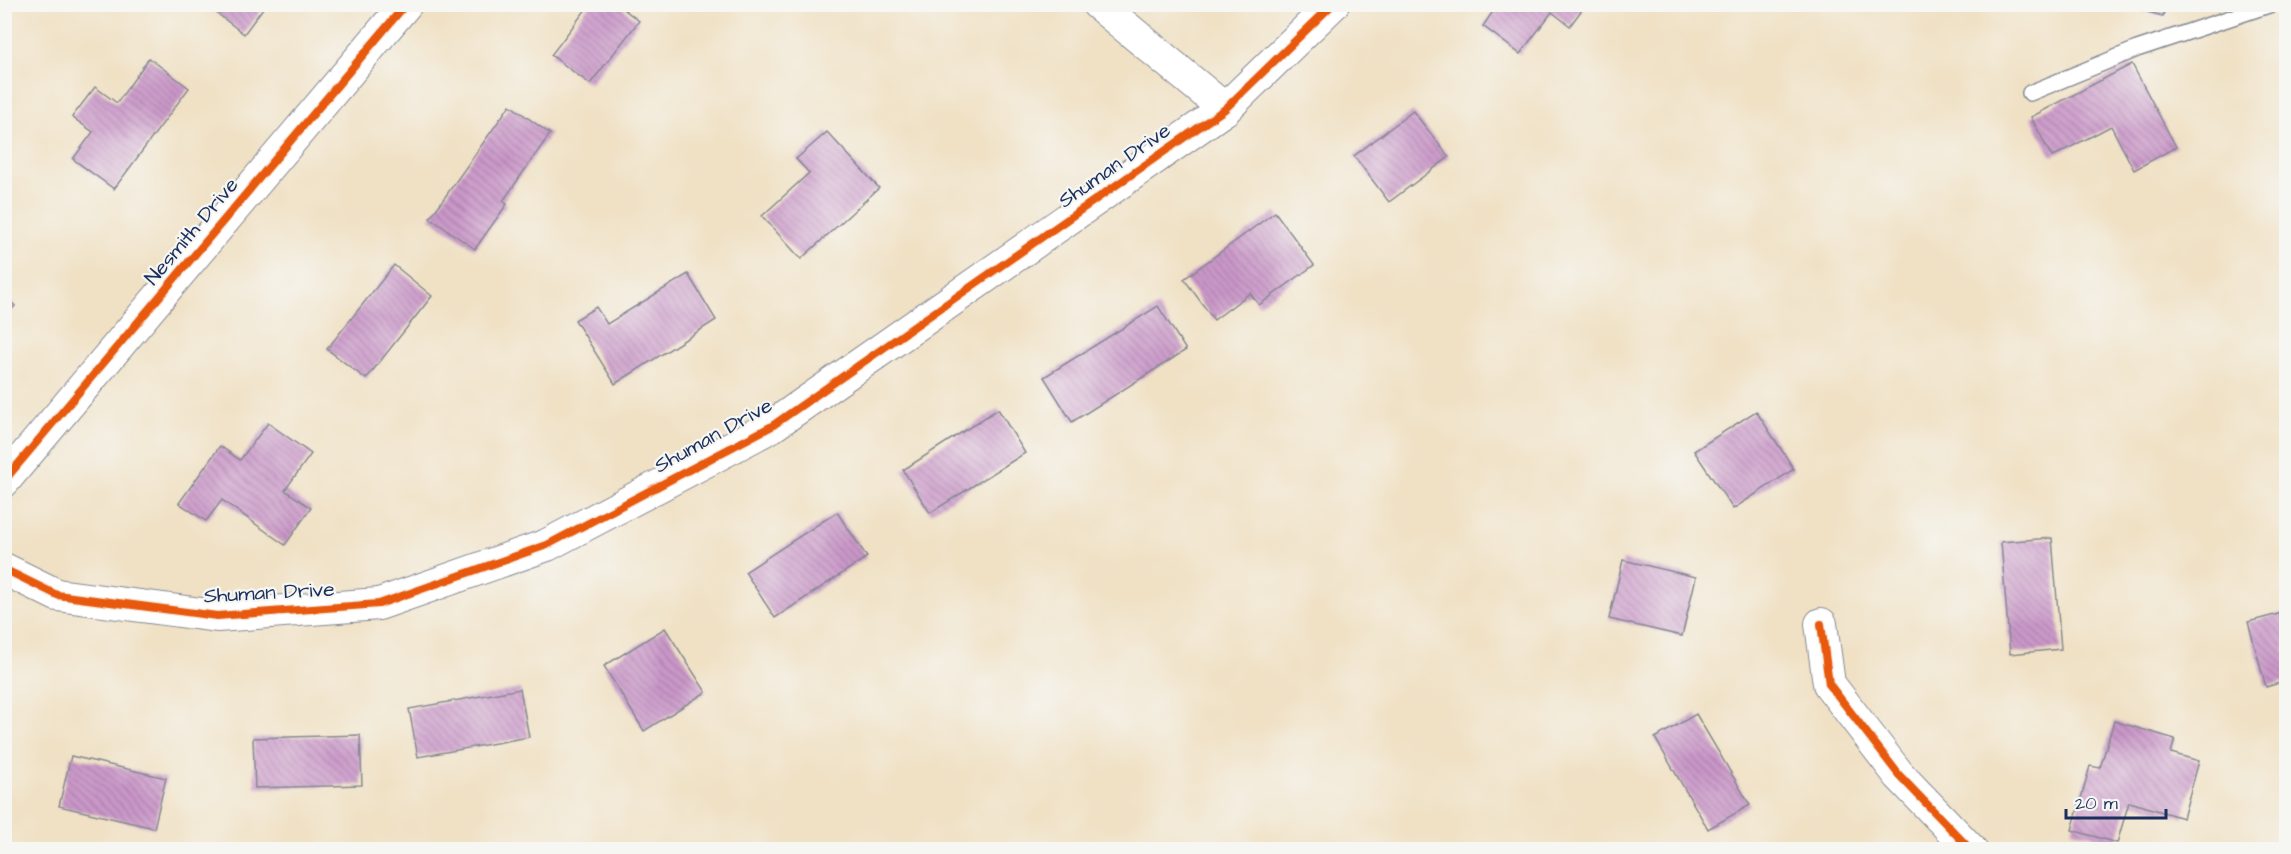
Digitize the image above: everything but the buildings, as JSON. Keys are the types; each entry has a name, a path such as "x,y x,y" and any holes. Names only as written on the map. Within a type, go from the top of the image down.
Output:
{"street":[{"name":"Nesmith Drive","path":"4,481 406,4"},
{"path":"1098,4 1226,109"},
{"name":"Shuman Drive","path":"4,569 57,595 217,616 379,604 547,545 772,426 1226,109 1333,4"},
{"path":"1821,624 1829,684 1899,775 1971,849"}],"lane":[{"path":"2030,93 2137,49 2272,4"}],"cycle path":[{"path":"4,481 406,4"},
{"path":"4,569 57,595 217,616 379,604 547,545 772,426 1225,109 1333,4"},
{"path":"1821,624 1829,684 1899,775 1971,850"}]}
